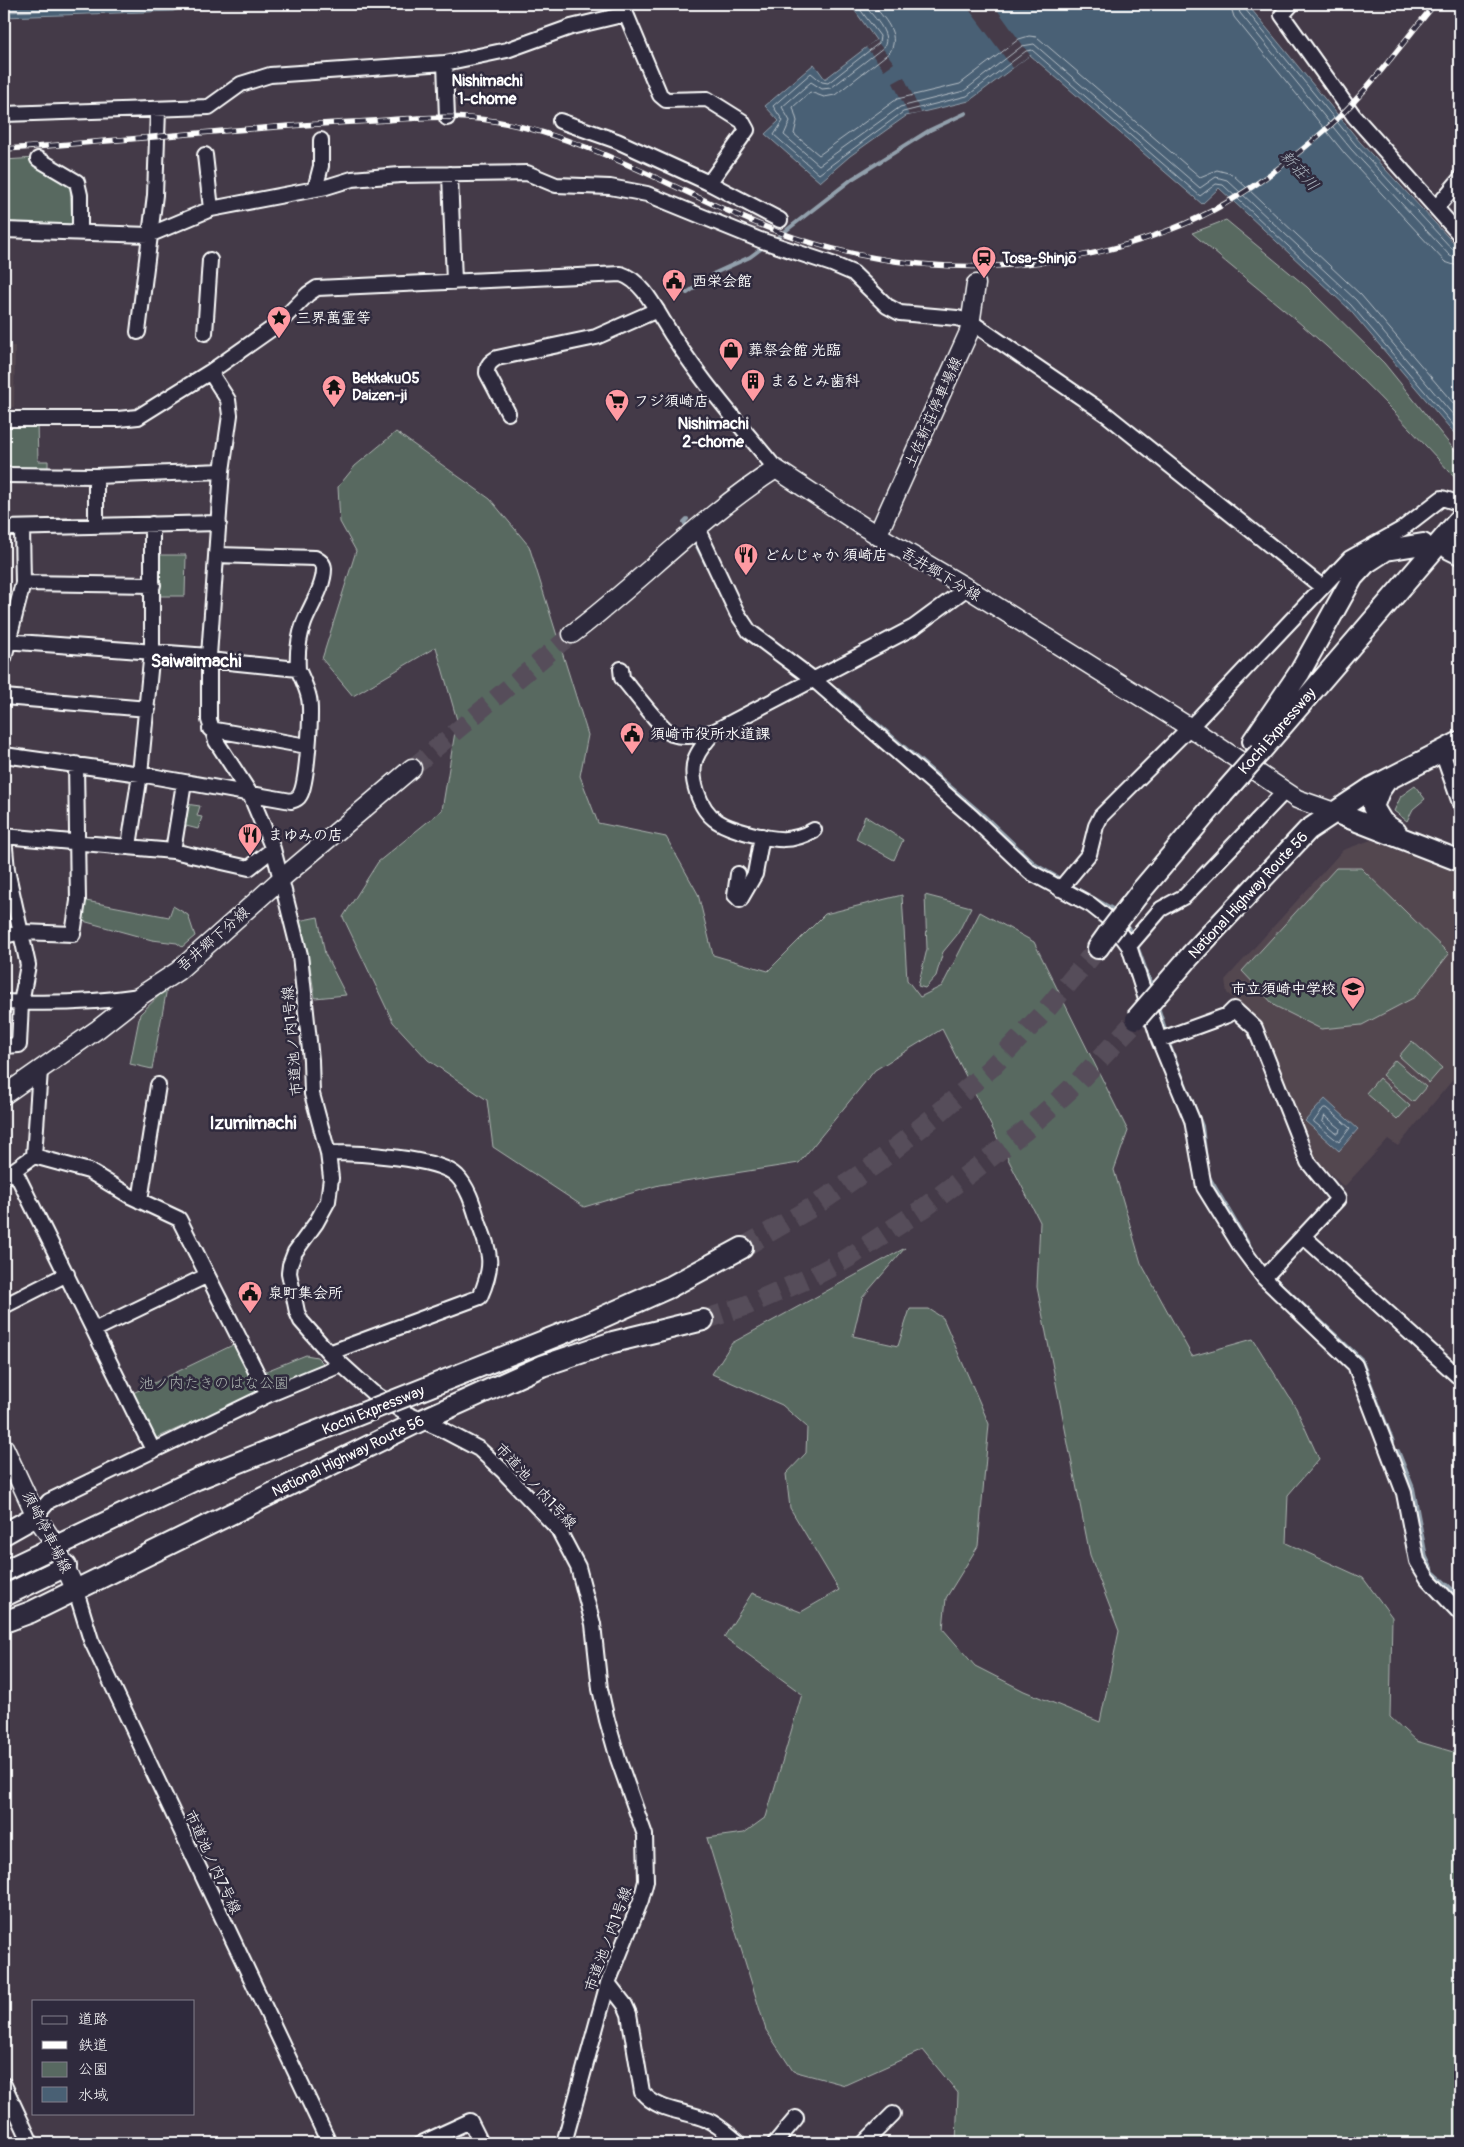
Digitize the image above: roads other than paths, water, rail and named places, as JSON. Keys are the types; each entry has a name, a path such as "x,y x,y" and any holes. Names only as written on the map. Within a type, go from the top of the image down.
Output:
{"highway":[{"name":"Kochi Expressway","path":"1254,749 1459,514"},
{"path":"1103,941 1219,791 1254,749 1353,577 1366,563 1386,550 1423,544"},
{"name":"National Highway Route 56","path":"1133,1022 1192,954 1293,845 1334,812 1386,781 1460,742"},
{"path":"1386,781 1374,802 1378,817 1389,828 1420,844"},
{"path":"1334,812 1460,861"},
{"name":"Kochi Expressway","path":"4,1571 198,1479 594,1321 670,1287 742,1248"},
{"name":"National Highway Route 56","path":"4,1622 76,1591 97,1578 422,1420 542,1366 613,1342 703,1320"},
{"path":"4,1534 36,1516"},
{"path":"4,1596 66,1566"}],"main road":[{"name":"土佐新荘停車場線","path":"878,536 962,349 971,322 976,284"},
{"path":"572,634 598,614 697,528 776,468"},
{"name":"吾井郷下分線","path":"776,468 878,536 967,588 1189,728 1297,799 1334,812"},
{"name":"吾井郷下分線","path":"4,1095 140,996 178,972 281,879 412,768"},
{"name":"須崎停車場線","path":"4,1447 36,1516 56,1544 76,1591"}],"street":[{"path":"1292,4 1282,15 1354,116 1460,235"},
{"path":"4,114 209,108 241,84 270,75 445,62 507,50 571,28 626,14 660,95 666,100 707,100 742,121 746,130 709,183"},
{"path":"445,62 446,118"},
{"path":"138,332 155,195 158,110"},
{"path":"560,122 617,142 709,183 778,246 853,273 887,306 900,313 957,318 971,322 1107,415 1322,587"},
{"path":"315,189 321,166 322,140"},
{"path":"205,155 211,208"},
{"path":"38,159 77,182 80,195 80,232"},
{"path":"4,230 149,234 211,208 315,189 352,179 450,174 527,173 556,186 610,187 647,194 757,226 780,220"},
{"path":"450,174 454,282"},
{"path":"1436,208 1460,179"},
{"path":"205,333 210,260"},
{"path":"4,419 118,419 138,417 210,372 277,325 308,294 317,288 621,274 635,281 657,310 697,372 731,417 776,468"},
{"path":"508,413 487,373 487,367 490,362 497,358 596,337 657,310"},
{"path":"210,372 228,400 230,415 222,471 209,658 210,729 307,746"},
{"path":"4,475 96,476 222,471"},
{"path":"96,476 96,526"},
{"path":"1060,890 1089,854 1096,826 1101,816 1189,728 1350,558 1402,529 1442,498 1459,514"},
{"path":"4,528 219,523"},
{"path":"130,846 148,709 152,650 152,524"},
{"path":"697,528 742,622 754,635 813,680 972,817 1030,872 1091,906 1110,920 1129,946 1160,1040 1192,1120 1204,1187 1241,1247 1264,1278 1355,1365 1404,1493 1417,1561 1428,1579 1458,1605"},
{"path":"4,658 6,641 23,583 22,529"},
{"path":"4,755 140,774 291,801 297,799 304,782 310,700 298,669 297,648 303,624 320,585 324,569 322,562 315,558 217,555"},
{"path":"23,583 153,586"},
{"path":"621,669 622,678 666,730 678,735 688,736 715,731 914,627 967,588"},
{"path":"6,641 152,650 298,669"},
{"path":"4,697 148,709"},
{"name":"市道池ノ内1号線","path":"210,729 249,792 272,850 300,955 311,1060 312,1094 328,1153 331,1178 328,1202 316,1223 295,1252 289,1273 296,1312 301,1321 329,1353 372,1392 405,1413 479,1449 502,1470 558,1529 578,1567 593,1624 600,1688 618,1759 645,1835 647,1854 646,1881 641,1900 608,1983 564,2143"},
{"path":"715,731 700,749 692,771 705,812 720,823 762,836 796,839 814,830"},
{"path":"1442,752 1460,803"},
{"path":"4,936 22,932 73,934 78,901 76,764"},
{"path":"173,851 184,783"},
{"path":"1129,946 1161,908 1185,896 1285,791"},
{"path":"4,1046 19,1045 21,1003 28,965 7,870 4,836 173,851 249,868 272,850"},
{"path":"738,874 735,895 740,900 755,874 762,836"},
{"path":"4,1002 107,1001 140,996"},
{"path":"1160,1040 1228,1015 1234,1009 1255,1028 1308,1162 1338,1199 1264,1278"},
{"path":"40,1070 34,1156 10,1174 67,1274 153,1450"},
{"path":"140,1201 158,1085"},
{"path":"328,1153 369,1154 437,1165 448,1169 457,1175 466,1189 490,1252 490,1266 480,1297 329,1353"},
{"path":"34,1156 89,1171 140,1201 179,1219 206,1276 268,1395"},
{"path":"1303,1236 1460,1378"},
{"path":"4,1306 67,1274"},
{"path":"94,1330 206,1276"},
{"path":"36,1516 49,1501 268,1395 341,1365"},
{"name":"市道池ノ内7号線","path":"76,1591 91,1640 329,2143"},
{"path":"608,1983 626,2005 629,2014 642,2092 648,2099 671,2110 705,2119 719,2127 739,2143"},
{"path":"4,2085 31,2143"},
{"path":"864,2143 893,2114"},
{"path":"775,2143 796,2118"},
{"path":"422,2143 470,2121 481,2143"}],"water":[{"path":"4,4 199,4 173,11 4,17"},
{"name":"新荘川","path":"850,4 1247,4 1360,142 1460,250 1460,440 1348,308 1219,188 1202,204 1030,55 969,101 906,116 850,156 820,182 765,134 779,121 765,106 814,64 825,79 876,40"},
{"path":"1325,1099 1358,1129 1339,1151 1305,1121"}],"waterway":[{"path":"774,240 852,179 930,130 966,113"},
{"path":"687,293 715,273 750,257 766,245"},
{"path":"687,519 684,522 687,527"},
{"path":"695,542 707,566"},
{"path":"838,690 982,814 1036,865 1060,879"},
{"path":"1070,885 1118,912"},
{"path":"1125,922 1130,931"},
{"path":"1137,946 1153,990"},
{"path":"1157,1004 1166,1032"},
{"path":"1169,1044 1202,1126 1207,1168"},
{"path":"1209,1177 1255,1255"},
{"path":"1273,1277 1361,1359 1393,1442"},
{"path":"1398,1451 1413,1488 1426,1557 1433,1572 1455,1592"}],"tunnel":[{"path":"752,227 759,217"},
{"path":"412,768 572,634"},
{"path":"742,1248 816,1205 877,1163 935,1116 991,1068 1046,1010 1098,948"},
{"path":"703,1320 745,1306 814,1276 848,1258 924,1208 1026,1130 1077,1083 1131,1026"}],"railway":[{"path":"4,149 310,125 424,118 477,119 531,129 567,140 637,169 741,217 776,231 824,246 874,258 924,264 974,266 1024,264 1074,257 1124,245 1192,221 1248,190 1283,165 1333,123 1364,91 1435,4"}],"place":[{"name":"Tosa-Shinjō","path":"984,279"},
{"name":"西栄会館","path":"674,302"},
{"name":"三界萬霊等","path":"279,339"},
{"name":"葬祭会館 光臨","path":"731,371"},
{"name":"まるとみ歯科","path":"753,402"},
{"name":"Bekkaku05 Daizen-ji","path":"334,408"},
{"name":"フジ須崎店","path":"617,422"},
{"name":"どんじゃか 須崎店","path":"746,576"},
{"name":"須崎市役所水道課","path":"632,755"},
{"name":"まゆみの店","path":"250,856"},
{"name":"市立須崎中学校","path":"1353,1010"},
{"name":"泉町集会所","path":"250,1314"}],"district":[{"name":"Nishimachi 1-chome","path":"487,89"},
{"name":"Nishimachi 2-chome","path":"713,432"},
{"name":"Saiwaimachi","path":"196,661"},
{"name":"Izumimachi","path":"253,1123"}],"park label":[{"name":"池ノ内たきのはな公園","path":"214,1383"}]}
